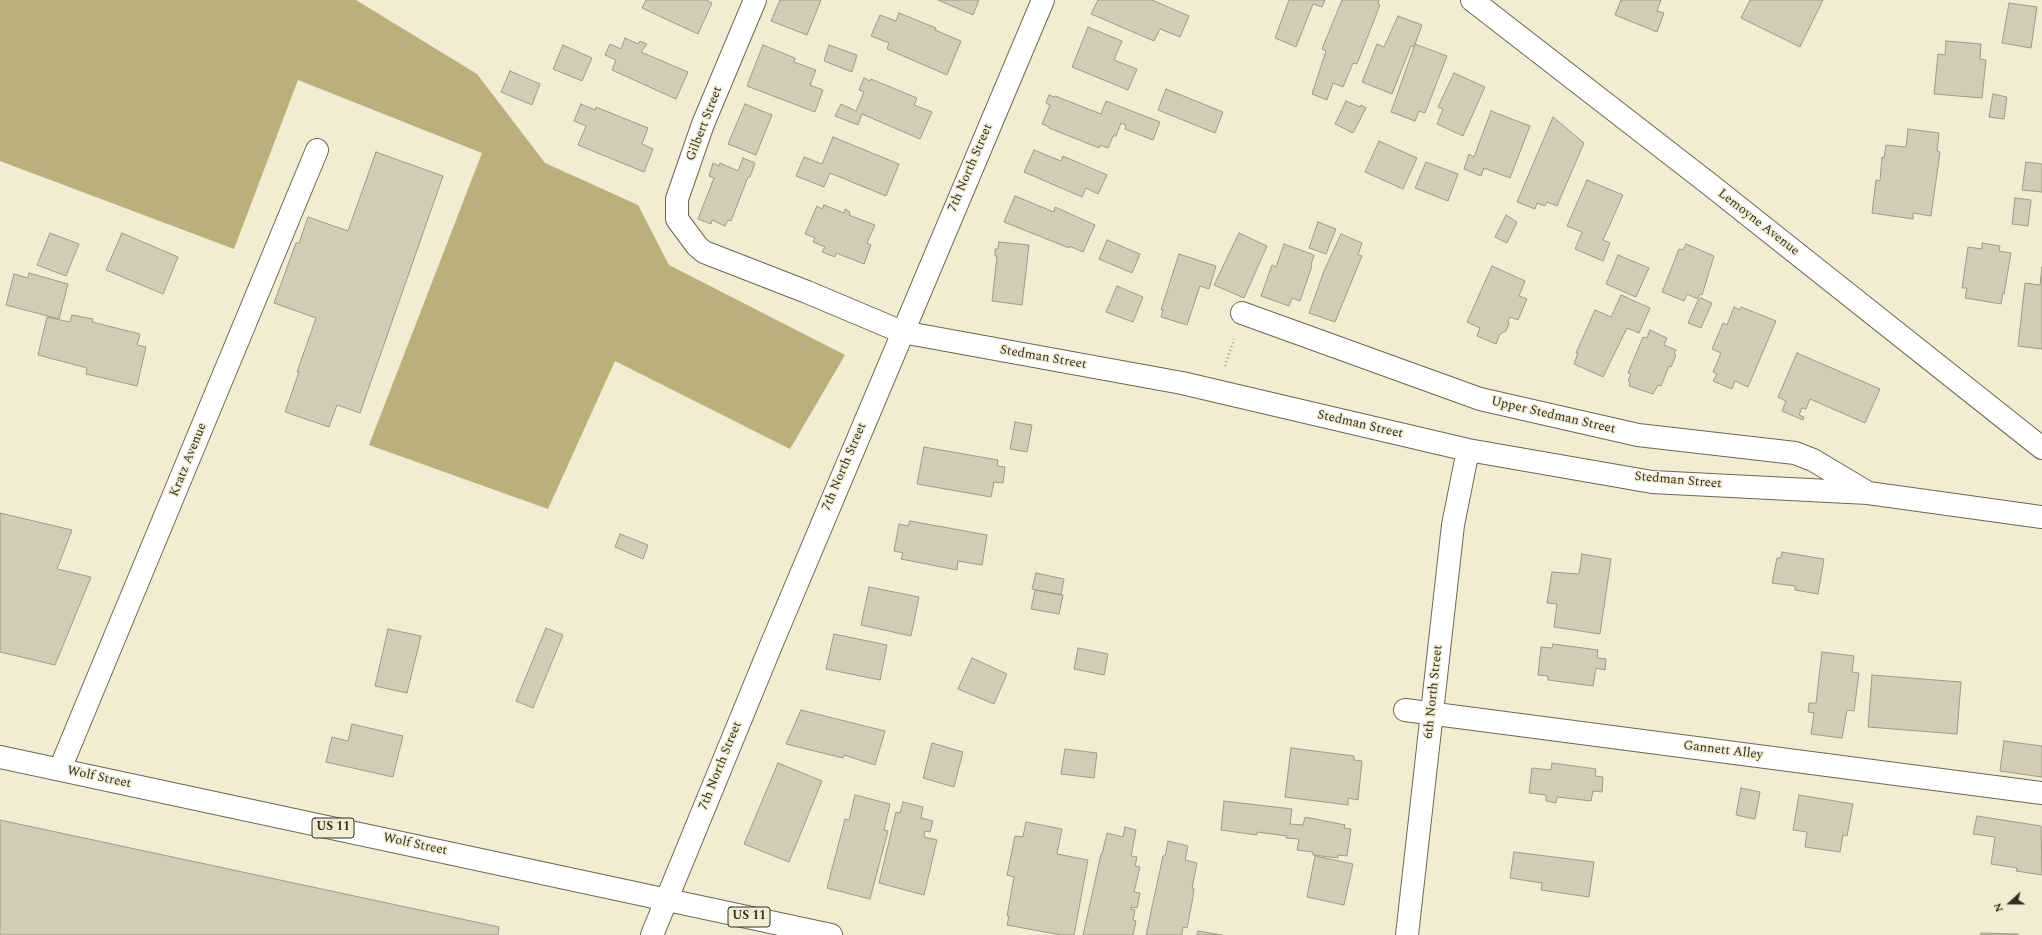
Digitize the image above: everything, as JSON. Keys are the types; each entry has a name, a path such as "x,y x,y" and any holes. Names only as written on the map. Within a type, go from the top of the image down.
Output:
{"street":[{"name":"Gilbert Street","path":"697,246 677,219 677,200 703,124 755,0"},
{"name":"7th North Street","path":"652,935 902,332 1043,0"},
{"name":"Lemoyne Avenue","path":"1472,0 1708,183 2042,448"},
{"name":"Kratz Avenue","path":"60,770 317,150"},
{"name":"Stedman Street","path":"697,246 704,252 807,292 902,332 1217,391 1468,450 1652,482 1868,493 2042,517"},
{"name":"Upper Stedman Street","path":"1242,313 1480,399 1638,435 1795,453 1813,460 1868,493"},
{"name":"6th North Street","path":"1407,935 1453,524 1468,450"},
{"name":"Gannett Alley","path":"1405,710 2042,793"},
{"name":"Wolf Street","path":"0,757 831,935"}],"path":[{"path":"1217,391 1242,313"}],"shaded area":[{"path":"0,0 356,0 477,74 545,163 638,205 669,265 845,355 790,449 615,361 548,509 369,445 482,153 298,80 234,249 0,161"}],"building":[{"path":"646,0 706,0 712,3 698,34 642,8"},
{"path":"780,0 821,0 807,35 771,21"},
{"path":"938,0 979,0 973,15"},
{"path":"1098,0 1152,0 1189,16 1180,37 1160,29 1154,41 1091,14"},
{"path":"1289,0 1325,0 1322,7 1313,4 1296,47 1275,38"},
{"path":"1342,0 1379,0 1378,4 1380,5 1357,64 1353,63 1343,87 1333,83 1327,100 1312,94 1326,51 1322,49"},
{"path":"1621,0 1661,0 1657,11 1664,13 1657,32 1615,15"},
{"path":"1750,0 1823,0 1800,47 1741,18"},
{"path":"2009,3 2037,7 2031,48 2002,43"},
{"path":"899,13 936,28 935,30 961,41 947,75 887,49 889,43 871,36 880,15 896,21"},
{"path":"1398,16 1422,25 1414,47 1411,46 1392,94 1362,82 1377,44 1384,47"},
{"path":"1088,27 1122,41 1114,60 1137,69 1128,90 1072,67"},
{"path":"625,38 638,44 640,41 647,44 641,52 688,72 676,99 612,70 616,60 605,55 610,44 621,49"},
{"path":"1946,41 1981,44 1980,59 1986,60 1982,98 1934,94 1938,54 1945,55"},
{"path":"1415,44 1447,56 1425,113 1419,111 1415,121 1391,112"},
{"path":"563,45 592,58 582,81 553,69"},
{"path":"763,45 795,58 794,62 816,70 810,85 823,90 815,112 747,86"},
{"path":"829,45 857,55 852,72 824,61"},
{"path":"510,71 540,84 532,105 501,92"},
{"path":"1454,73 1485,87 1463,136 1437,124 1443,109 1438,107"},
{"path":"864,78 870,81 871,79 917,98 914,105 932,112 920,139 862,114 858,125 835,116 841,104 856,111 864,92 859,90"},
{"path":"1166,89 1223,112 1215,133 1158,110"},
{"path":"1993,94 2007,97 2004,119 1989,117"},
{"path":"1049,95 1101,114 1106,101 1160,122 1153,140 1125,129 1126,125 1121,123 1116,136 1113,136 1108,148 1100,145 1099,148 1042,124 1050,105 1046,103"},
{"path":"1346,101 1366,108 1353,133 1335,124"},
{"path":"581,104 595,110 596,107 648,128 642,144 653,149 644,172 578,145 586,126 574,121"},
{"path":"745,104 772,115 756,155 728,144"},
{"path":"1491,111 1530,126 1510,178 1484,168 1481,176 1464,169 1469,154 1474,157"},
{"path":"1553,117 1584,143 1557,206 1547,202 1545,206 1537,203 1535,209 1517,202"},
{"path":"1908,129 1939,133 1937,151 1940,152 1931,216 1913,213 1913,219 1872,213 1876,180 1880,181 1882,157 1884,158 1886,145 1906,147"},
{"path":"833,137 899,164 886,196 830,173 824,187 796,176 804,157 822,164"},
{"path":"1379,141 1417,158 1403,189 1365,172"},
{"path":"1034,150 1061,161 1063,156 1107,175 1098,194 1086,188 1082,197 1024,172"},
{"path":"376,152 443,176 360,413 337,405 329,427 285,412 316,318 274,303 296,243 299,243 308,217 348,231"},
{"path":"743,158 755,163 731,221 728,220 725,226 712,220 711,224 698,219 714,178 709,176 713,163 719,166 720,163 738,171"},
{"path":"1426,162 1458,174 1448,201 1415,188"},
{"path":"2026,162 2042,164 2042,192 2022,190"},
{"path":"1587,180 1623,195 1603,240 1610,243 1603,261 1575,249 1582,232 1567,226"},
{"path":"1015,196 1054,212 1055,207 1095,225 1083,252 1069,246 1069,248 1004,222"},
{"path":"2015,198 2031,200 2028,226 2012,224"},
{"path":"824,205 844,213 845,209 850,212 849,215 875,225 867,243 871,245 864,264 836,253 835,257 822,252 825,247 813,242 815,238 805,234 817,206 822,209"},
{"path":"1506,215 1517,222 1507,243 1495,237"},
{"path":"1318,222 1336,229 1326,254 1309,248"},
{"path":"50,233 79,244 66,276 37,265"},
{"path":"122,233 178,257 163,294 106,270"},
{"path":"1239,233 1267,246 1244,298 1214,285"},
{"path":"1341,234 1362,243 1358,255 1362,256 1335,322 1309,313 1324,271"},
{"path":"1107,240 1140,254 1132,273 1099,259"},
{"path":"999,242 1029,245 1022,305 992,301 997,256 995,256 995,249 998,249"},
{"path":"1982,243 2000,246 1999,251 2011,253 2001,304 1965,298 1967,288 1962,288 1968,247 1982,249"},
{"path":"1284,244 1314,255 1312,266 1300,301 1292,298 1289,306 1261,296 1272,265 1276,267"},
{"path":"1686,244 1714,256 1702,295 1700,294 1698,299 1687,294 1684,301 1662,292 1679,249 1683,250"},
{"path":"1179,254 1216,266 1209,289 1200,286 1187,325 1161,317 1163,310 1161,310"},
{"path":"1618,255 1649,268 1636,297 1606,284"},
{"path":"1492,266 1525,281 1519,296 1527,299 1518,320 1510,317 1506,331 1500,334 1496,344 1477,336 1480,328 1467,322"},
{"path":"2042,267 2042,349 2018,346 2025,283 2040,285"},
{"path":"29,273 68,284 59,319 6,305 14,274 28,278"},
{"path":"1117,286 1143,297 1133,322 1106,312"},
{"path":"1621,295 1650,308 1639,333 1627,328 1603,377 1574,364 1578,353 1576,353 1595,310 1611,317"},
{"path":"1701,298 1712,303 1701,328 1688,323 1698,300"},
{"path":"1734,307 1740,310 1741,307 1776,321 1748,387 1735,381 1732,389 1713,381 1717,374 1713,372 1721,353 1712,349 1723,323 1727,325"},
{"path":"72,315 93,319 92,322 140,334 137,345 146,347 137,386 86,374 87,368 38,355 47,317 70,322"},
{"path":"1650,330 1667,338 1664,345 1676,350 1674,354 1676,355 1671,367 1669,366 1661,386 1658,385 1653,394 1629,386 1630,382 1628,381 1631,374 1628,373 1643,337 1647,338"},
{"path":"1797,353 1880,389 1865,423 1810,399 1806,409 1802,408 1799,415 1804,417 1803,420 1782,411 1786,401 1778,397"},
{"path":"1015,422 1032,425 1027,452 1010,449"},
{"path":"924,447 998,460 997,466 1005,467 1003,483 994,482 991,497 917,484"},
{"path":"0,513 72,530 57,569 91,577 55,665 0,652"},
{"path":"910,521 987,535 982,565 958,561 957,570 901,559 903,553 894,551 899,524 908,526"},
{"path":"620,534 648,545 643,559 615,547"},
{"path":"1782,552 1824,559 1818,594 1795,590 1795,586 1772,583 1777,558 1781,558"},
{"path":"1582,554 1611,559 1600,634 1554,627 1557,604 1547,603 1552,572 1579,574"},
{"path":"1036,573 1064,579 1061,595 1032,589"},
{"path":"869,587 919,597 911,636 861,625"},
{"path":"1035,590 1063,595 1059,614 1031,609"},
{"path":"546,628 563,635 533,708 516,701"},
{"path":"388,629 421,636 407,693 375,686"},
{"path":"834,634 887,645 880,680 826,669"},
{"path":"1553,644 1598,650 1597,658 1606,659 1605,670 1596,668 1593,686 1548,680 1548,676 1538,675 1541,647 1552,648"},
{"path":"1078,648 1108,654 1104,675 1074,669"},
{"path":"1822,652 1854,656 1852,672 1859,673 1854,711 1847,710 1842,738 1811,734 1814,713 1808,712 1809,703 1816,703"},
{"path":"972,658 1007,674 994,704 958,689"},
{"path":"1872,675 1961,682 1957,734 1868,727"},
{"path":"801,710 885,731 875,765 844,755 843,758 786,744"},
{"path":"352,724 403,736 393,777 326,762 332,737 348,741"},
{"path":"2004,741 2042,746 2042,777 2000,771"},
{"path":"932,743 963,752 954,787 923,778"},
{"path":"1291,748 1354,756 1354,760 1362,761 1358,800 1348,798 1348,805 1285,797"},
{"path":"1065,749 1097,753 1094,778 1061,774"},
{"path":"778,763 822,781 789,862 744,844"},
{"path":"1552,763 1596,769 1595,776 1603,777 1602,792 1593,791 1591,801 1557,797 1556,803 1546,801 1546,795 1529,793 1532,768 1551,770"},
{"path":"1741,788 1760,792 1755,819 1736,815"},
{"path":"855,795 890,804 884,830 888,831 870,899 827,888 845,819 849,820"},
{"path":"1799,795 1853,804 1847,836 1843,835 1840,852 1805,847 1807,832 1793,830"},
{"path":"1224,801 1292,809 1290,824 1303,825 1305,817 1345,825 1344,828 1351,829 1347,856 1338,855 1338,858 1313,855 1313,852 1297,850 1299,839 1286,838 1287,836 1257,832 1257,835 1221,830"},
{"path":"903,802 923,807 921,818 933,821 930,832 925,831 924,837 937,840 924,895 879,883 896,812 900,813"},
{"path":"1977,816 2041,826 2042,875 2016,871 2017,868 1991,864 1995,837 1973,834"},
{"path":"0,820 499,927 498,935 0,935"},
{"path":"1026,822 1062,829 1057,854 1088,860 1074,935 1061,935 1007,925 1009,916 1007,916 1014,877 1007,875 1015,836 1023,837"},
{"path":"1125,827 1136,830 1131,856 1137,857 1135,866 1140,867 1134,892 1140,893 1137,908 1131,907 1131,909 1135,910 1133,920 1136,921 1133,935 1083,935 1107,833 1123,837"},
{"path":"1168,841 1188,846 1185,860 1197,863 1192,888 1194,888 1193,897 1187,928 1183,927 1182,935 1146,935 1163,856 1165,856"},
{"path":"1514,852 1594,862 1589,897 1541,890 1542,883 1510,878"},
{"path":"1315,856 1353,864 1344,905 1307,897"},
{"path":"1198,931 1222,935 1197,935"},
{"path":"1981,933 2018,934 2018,935 1981,935"}]}
